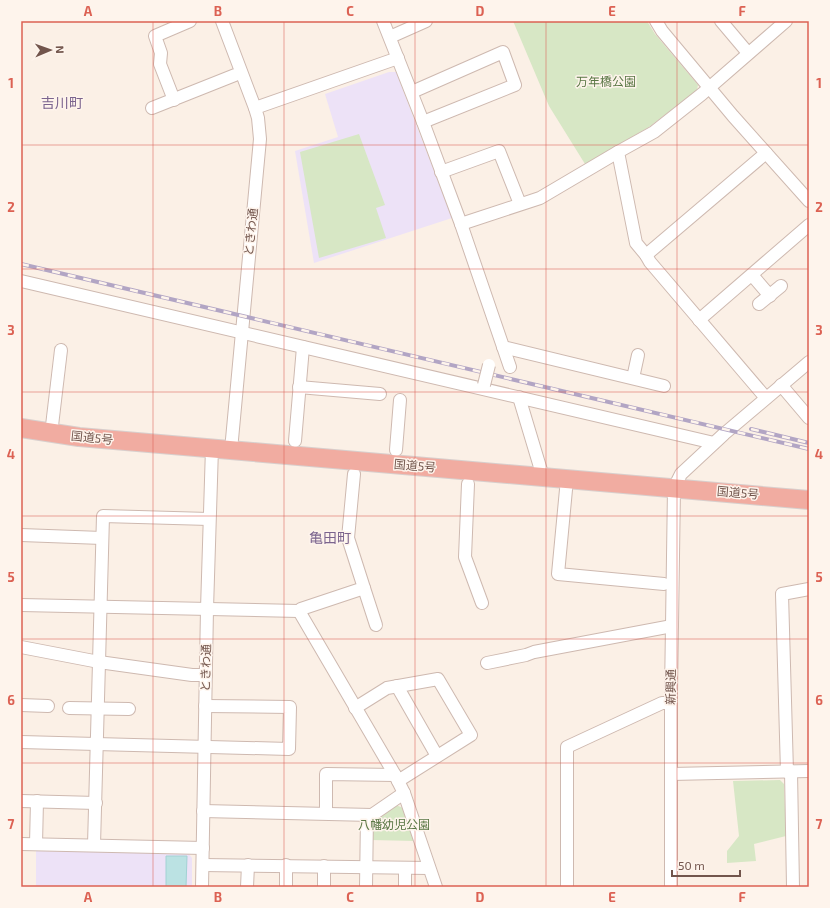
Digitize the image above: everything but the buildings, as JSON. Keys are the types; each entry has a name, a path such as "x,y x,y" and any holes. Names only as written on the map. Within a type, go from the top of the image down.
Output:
{"highway":[{"name":"国道5号","path":"21,428 51,434 79,437 809,500"}],"street":[{"path":"174,100 160,64 161,53 155,36 190,21"},
{"name":"ときわ通","path":"222,21 255,108 260,129 260,149 241,333 231,450"},
{"path":"383,21 442,172 510,367"},
{"path":"390,37 426,21"},
{"path":"656,21 662,31 708,87 809,201"},
{"path":"721,21 748,53"},
{"path":"461,224 540,198 654,132 748,53 781,23"},
{"path":"412,92 503,52 516,84 423,122"},
{"path":"255,108 398,58"},
{"path":"152,108 235,75"},
{"path":"442,172 500,151 520,204"},
{"path":"618,152 636,243 650,262 766,398"},
{"path":"646,255 766,153"},
{"path":"699,320 809,225"},
{"path":"752,275 770,296"},
{"path":"21,281 714,443"},
{"path":"759,304 780,286"},
{"path":"295,441 303,347"},
{"path":"503,347 664,386"},
{"path":"51,434 61,350"},
{"path":"633,378 638,355"},
{"path":"674,488 681,474 714,443 809,362"},
{"path":"484,385 489,365"},
{"path":"781,386 809,418"},
{"path":"299,387 380,394"},
{"path":"519,397 543,477"},
{"path":"396,450 400,400"},
{"name":"ときわ通","path":"202,887 207,609 212,448"},
{"path":"354,474 348,538 376,625"},
{"path":"567,479 558,574 664,584"},
{"path":"468,484 465,557 482,603"},
{"name":"新興通","path":"672,887 671,703 674,488"},
{"path":"94,845 103,516 210,519"},
{"path":"21,535 102,538"},
{"path":"21,605 299,612 301,609 364,588"},
{"path":"793,887 782,594 809,589"},
{"path":"299,612 397,778 404,793 436,887"},
{"path":"487,663 534,652 672,626"},
{"path":"21,647 99,662 192,675 206,675"},
{"path":"326,814 326,774 397,778 471,735 438,679 387,688 355,708"},
{"path":"397,686 437,756"},
{"path":"567,887 567,747 662,703 671,703"},
{"path":"21,705 48,706"},
{"path":"21,742 289,749 290,707 205,706"},
{"path":"69,708 129,709"},
{"path":"671,774 809,771"},
{"path":"204,811 372,815 404,793"},
{"path":"21,801 96,803"},
{"path":"36,844 37,801"},
{"path":"366,887 367,814"},
{"path":"21,844 203,848"},
{"path":"203,865 429,868"},
{"path":"247,887 248,865"},
{"path":"286,865 286,887"},
{"path":"324,866 324,887"},
{"path":"405,868 405,887"}],"shaded area":[{"path":"389,72 396,72 452,218 314,263 295,151 338,137 325,94"},
{"path":"36,851 188,853 192,858 192,887 36,887"}],"green space":[{"name":"万年橋公園","path":"513,21 647,21 655,34 698,85 697,90 649,127 585,164 549,106"},
{"path":"359,134 385,205 376,208 386,238 319,258 300,152"},
{"path":"780,780 784,784 786,836 754,844 756,861 727,863 727,851 739,836 733,781"},
{"name":"八幡幼児公園","path":"396,805 403,808 415,841 371,840 371,826 373,821"}],"water":[{"path":"166,856 187,856 186,887 166,887"}],"railway":[{"path":"21,264 809,449"},
{"path":"751,429 809,443"}],"district":[{"name":"吉川町","path":"62,103"},
{"name":"亀田町","path":"330,538"}]}
